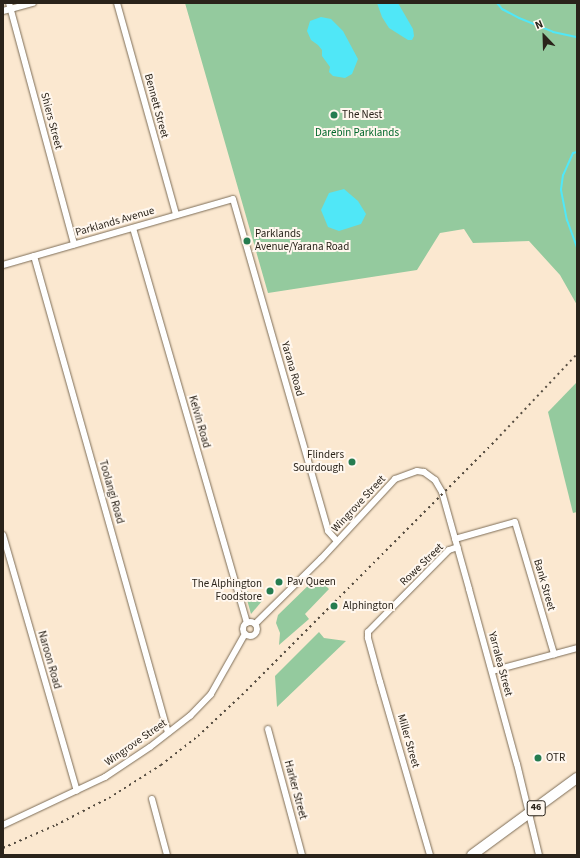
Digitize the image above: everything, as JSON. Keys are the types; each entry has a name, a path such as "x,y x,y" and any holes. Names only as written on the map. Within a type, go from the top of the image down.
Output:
{"main road":[{"name":"46","path":"472,855 577,778"}],"street":[{"path":"3,11 10,6 33,3"},
{"name":"Bennett Street","path":"117,3 176,215"},
{"name":"Shiers Street","path":"10,6 74,244"},
{"name":"Parklands Avenue","path":"3,265 233,199"},
{"name":"Yarana Road","path":"233,199 328,532 337,541"},
{"name":"Kelvin Road","path":"133,228 247,623"},
{"name":"Toolangi Road","path":"34,256 168,733"},
{"name":"Wingrove Street","path":"255,624 337,541 395,479 417,471 424,472 435,480"},
{"name":"Yarralea Street","path":"435,480 442,492 456,539 517,764 539,855"},
{"name":"Rowe Street","path":"456,539 515,522"},
{"name":"Bank Street","path":"515,522 554,654"},
{"name":"Naroon Road","path":"3,535 77,791"},
{"name":"Rowe Street","path":"368,632 449,550 458,547"},
{"path":"251,622 255,624 257,628 255,635 251,637 245,634 243,628 247,623 251,622"},
{"name":"Miller Street","path":"368,632 368,638 380,682 430,855"},
{"name":"Wingrove Street","path":"3,826 77,791 130,761 190,716 211,694 245,634"},
{"path":"492,671 577,648"},
{"name":"Harker Street","path":"268,729 302,855"},
{"path":"152,799 167,855"}],"green space":[{"name":"Darebin Parklands","path":"185,3 577,3 577,305 560,275 529,241 473,243 464,229 440,233 417,270 268,293"},
{"path":"577,382 577,512 573,513 548,412"},
{"path":"317,577 329,589 305,614 309,619 279,645 280,633 276,623 278,615"},
{"path":"244,589 262,601 251,614"},
{"path":"319,632 324,638 346,641 277,707 275,676"}],"water":[{"path":"377,3 398,3 413,29 414,36 412,40 408,40 389,28 382,17"},
{"path":"321,17 331,19 343,31 358,59 352,74 345,78 333,76 329,72 330,67 322,56 322,50 311,40 307,31 310,21"},
{"path":"344,189 358,201 366,214 361,224 339,231 328,227 321,210 329,193"}],"waterway":[{"path":"497,3 502,9 519,18 553,32 577,37"},
{"path":"577,152 573,153 563,175 561,190 567,220 577,247"}],"railway":[{"path":"3,848 56,825 109,798 161,765 198,736 242,695 496,440 577,354"}],"place":[{"name":"The Nest","path":"334,115"},
{"name":"Parklands Avenue/Yarana Road","path":"247,241"},
{"name":"Flinders Sourdough","path":"352,462"},
{"name":"Pav Queen","path":"279,582"},
{"name":"The Alphington Foodstore","path":"270,591"},
{"name":"Alphington","path":"334,606"},
{"name":"OTR","path":"538,758"}]}
